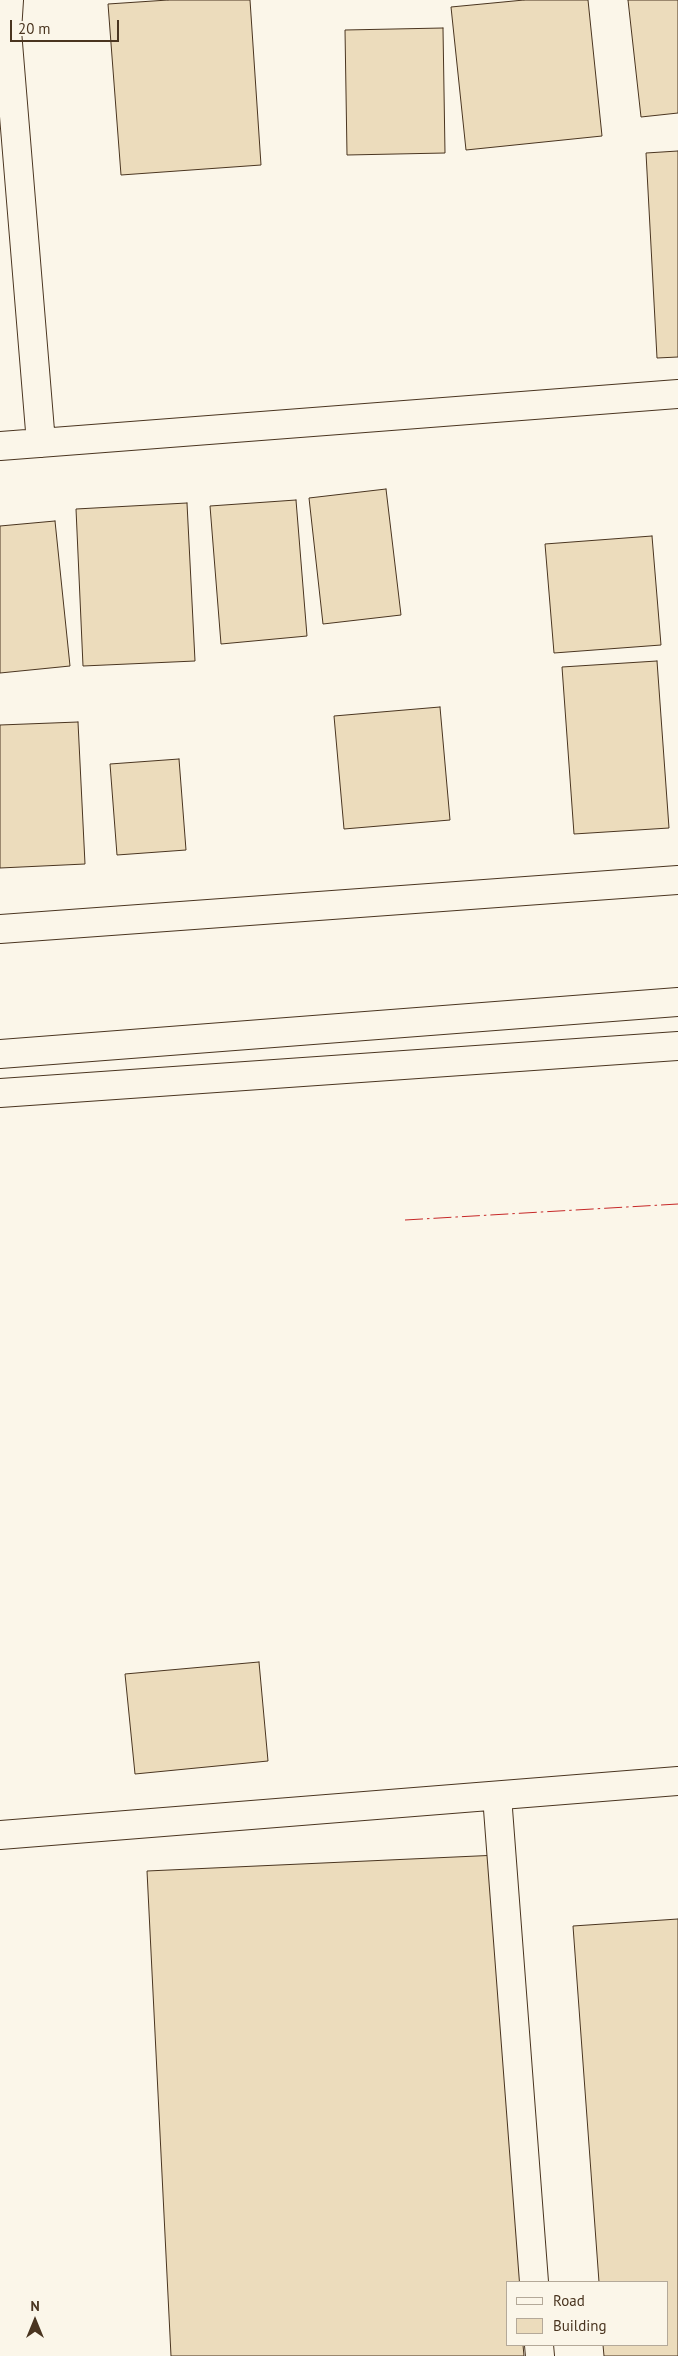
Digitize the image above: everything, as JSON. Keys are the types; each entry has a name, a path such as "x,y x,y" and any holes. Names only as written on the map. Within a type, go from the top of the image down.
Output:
{"street":[{"path":"9,0 7,31 41,443"},
{"path":"0,446 678,394"},
{"path":"0,929 678,880"},
{"path":"0,1054 678,1002"},
{"path":"0,1093 678,1046"},
{"path":"0,1835 678,1781"},
{"path":"497,1796 534,2281"}],"building":[{"path":"168,0 250,0 261,165 121,175 108,4"},
{"path":"524,0 588,0 602,136 466,150 451,7"},
{"path":"628,0 678,0 678,113 641,117"},
{"path":"443,28 445,153 347,155 345,30"},
{"path":"678,151 678,357 657,358 646,153"},
{"path":"386,489 401,615 323,624 309,498"},
{"path":"296,500 307,636 221,644 210,506"},
{"path":"187,503 195,661 83,666 76,509"},
{"path":"55,521 70,666 0,673 0,526"},
{"path":"652,536 661,645 554,653 545,544"},
{"path":"657,661 669,828 574,834 562,667"},
{"path":"440,707 450,820 344,829 334,716"},
{"path":"78,722 85,864 0,868 0,725"},
{"path":"179,759 186,850 117,855 110,764"},
{"path":"259,1662 268,1761 135,1774 125,1674"},
{"path":"499,1855 520,2281 506,2281 506,2346 523,2346 524,2356 171,2356 147,1871"},
{"path":"678,1919 678,2356 604,2356 603,2346 668,2346 668,2281 599,2281 573,1926"}],"power":[{"path":"405,1220 678,1204"}]}
